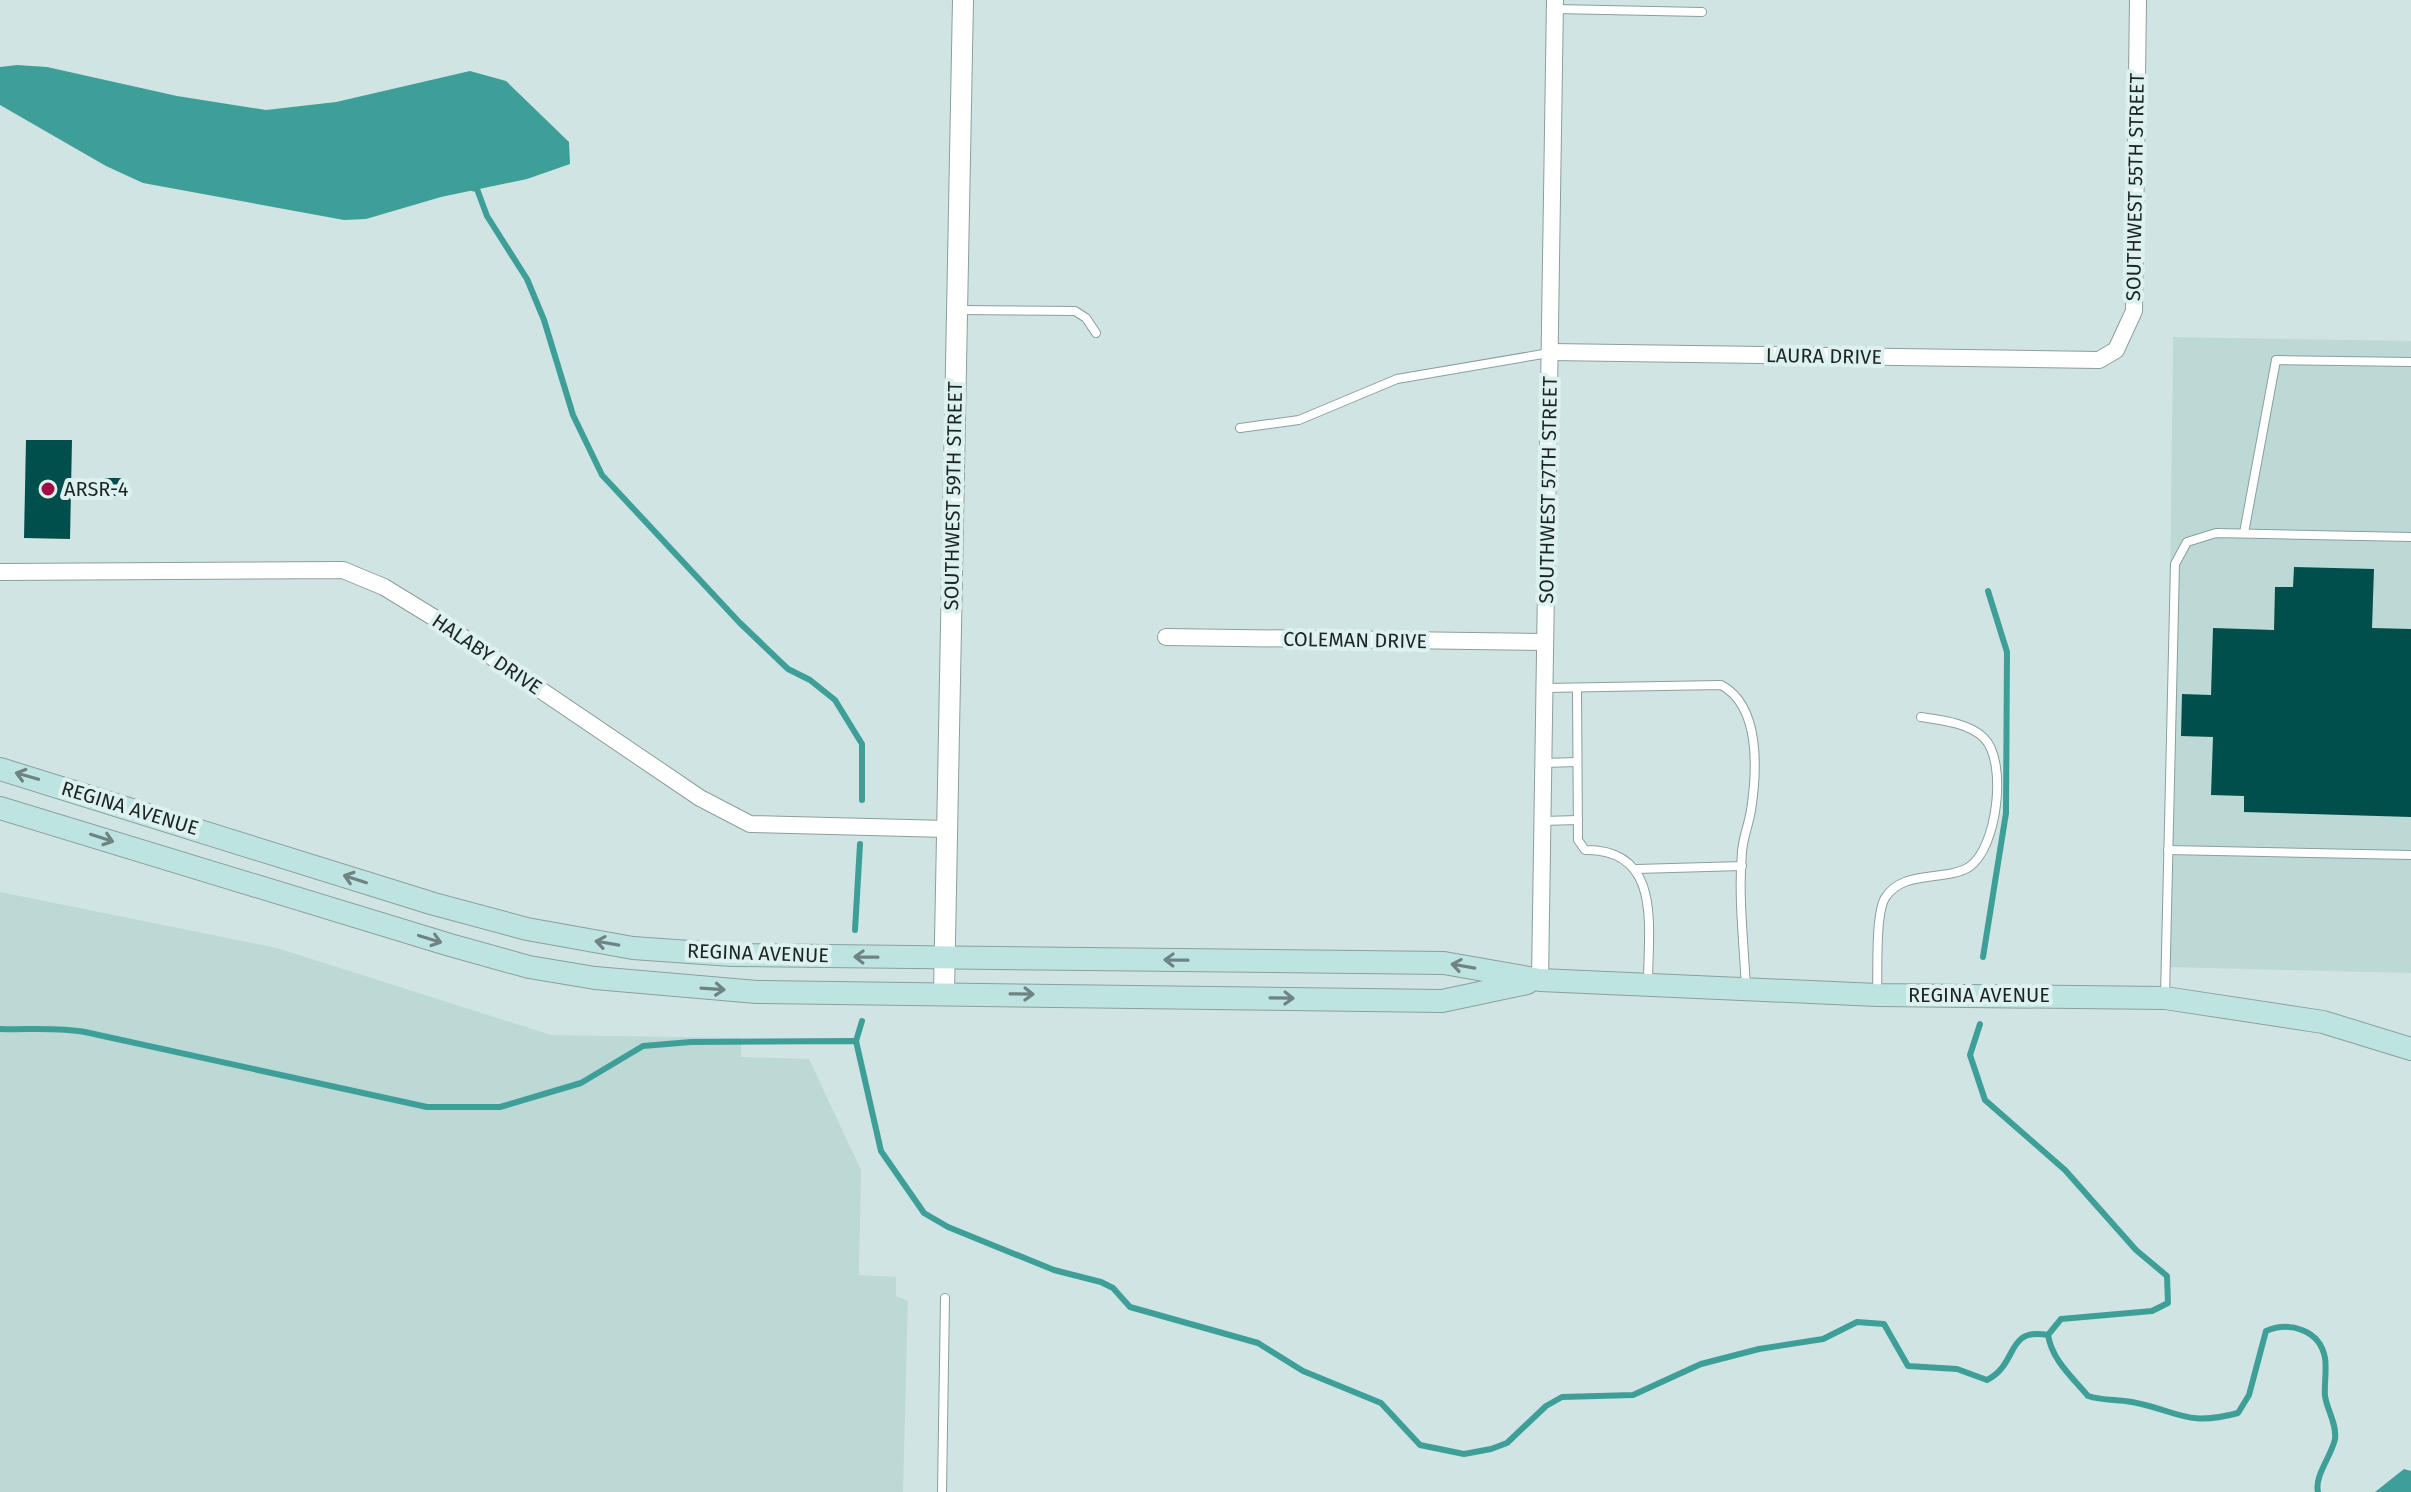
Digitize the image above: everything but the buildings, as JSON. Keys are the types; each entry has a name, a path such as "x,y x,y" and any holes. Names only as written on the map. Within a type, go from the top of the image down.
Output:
{"main road":[{"name":"REGINA AVENUE","path":"0,769 434,904 527,929 633,948 732,955 1444,963 1540,980 1877,995 2165,998 2323,1022 2411,1049"},
{"name":"REGINA AVENUE","path":"0,808 529,967 595,978 743,991 1442,1001 1540,980"}],"street":[{"name":"SOUTHWEST 59TH STREET","path":"944,993 963,0"},
{"name":"SOUTHWEST 55TH STREET","path":"2099,360 2116,350 2134,311 2138,0"},
{"name":"SOUTHWEST 57TH STREET","path":"1540,980 1555,4"},
{"name":"LAURA DRIVE","path":"1550,352 2099,360"},
{"name":"HALABY DRIVE","path":"0,572 343,570 384,587 433,617 700,798 750,824 947,829"},
{"name":"COLEMAN DRIVE","path":"1166,637 1545,642"}],"lane":[{"path":"1555,4 1702,12"},
{"path":"957,310 1075,311 1086,318 1096,333"},
{"path":"1240,428 1299,420 1397,379 1550,352"},
{"path":"2244,533 2276,360 2411,362"},
{"path":"2165,998 2175,564 2187,542 2216,533 2411,537"},
{"path":"1545,688 1721,685 1734,691 1744,705 1753,754 1751,812 1742,866 1746,989"},
{"path":"1577,688 1578,840 1585,850 1605,850 1637,869 1742,866"},
{"path":"1877,995 1880,917 1885,898 1908,881 1956,873 1970,867 1981,856 1995,807 1997,761 1982,736 1953,723 1921,717"},
{"path":"1543,763 1577,762"},
{"path":"1543,821 1578,820"},
{"path":"2168,850 2411,855"},
{"path":"1637,869 1648,913 1648,985"},
{"path":"942,1492 945,1298"}],"shaded area":[{"path":"2173,337 2411,341 2411,973 2166,967"},
{"path":"0,892 277,948 551,1035 741,1038 741,1057 809,1059 861,1170 859,1275 896,1277 896,1296 908,1301 903,1492 0,1492"}],"water":[{"path":"0,67 47,67 177,96 266,110 336,102 470,71 506,81 569,142 570,164 527,179 441,197 366,219 344,220 143,183 106,166 0,105"},
{"path":"2404,1469 2411,1471 2411,1492 2375,1492"}],"waterway":[{"path":"472,188 477,189 487,216 527,279 544,320 573,415 602,475 739,622 788,669 810,680 835,700 862,744 862,800"},
{"path":"1983,957 2006,813 2007,652 1988,591"},
{"path":"855,930 860,844"},
{"path":"856,1041 862,1021"},
{"path":"1980,1024 1970,1055 1985,1100 2065,1170 2136,1250 2167,1276 2168,1303 2152,1311 2061,1319 2048,1335 2064,1368 2088,1396 2132,1402 2194,1418 2220,1417 2238,1413 2249,1395 2266,1331 2285,1327 2303,1330 2322,1348 2326,1363 2325,1396 2335,1433 2321,1472 2318,1492"},
{"path":"0,1029 85,1032 427,1107 500,1107 581,1083 643,1046 691,1042 856,1041 881,1151 924,1213 948,1227 1054,1270 1101,1282 1113,1288 1130,1307 1258,1343 1303,1371 1381,1403 1420,1445 1464,1454 1507,1443 1546,1406 1562,1397 1633,1395 1701,1364 1759,1349 1823,1339 1857,1322 1884,1324 1908,1366 1957,1369 1987,1380 2004,1365 2025,1336 2048,1335"}],"place":[{"name":"ARSR-4","path":"48,489"}]}
